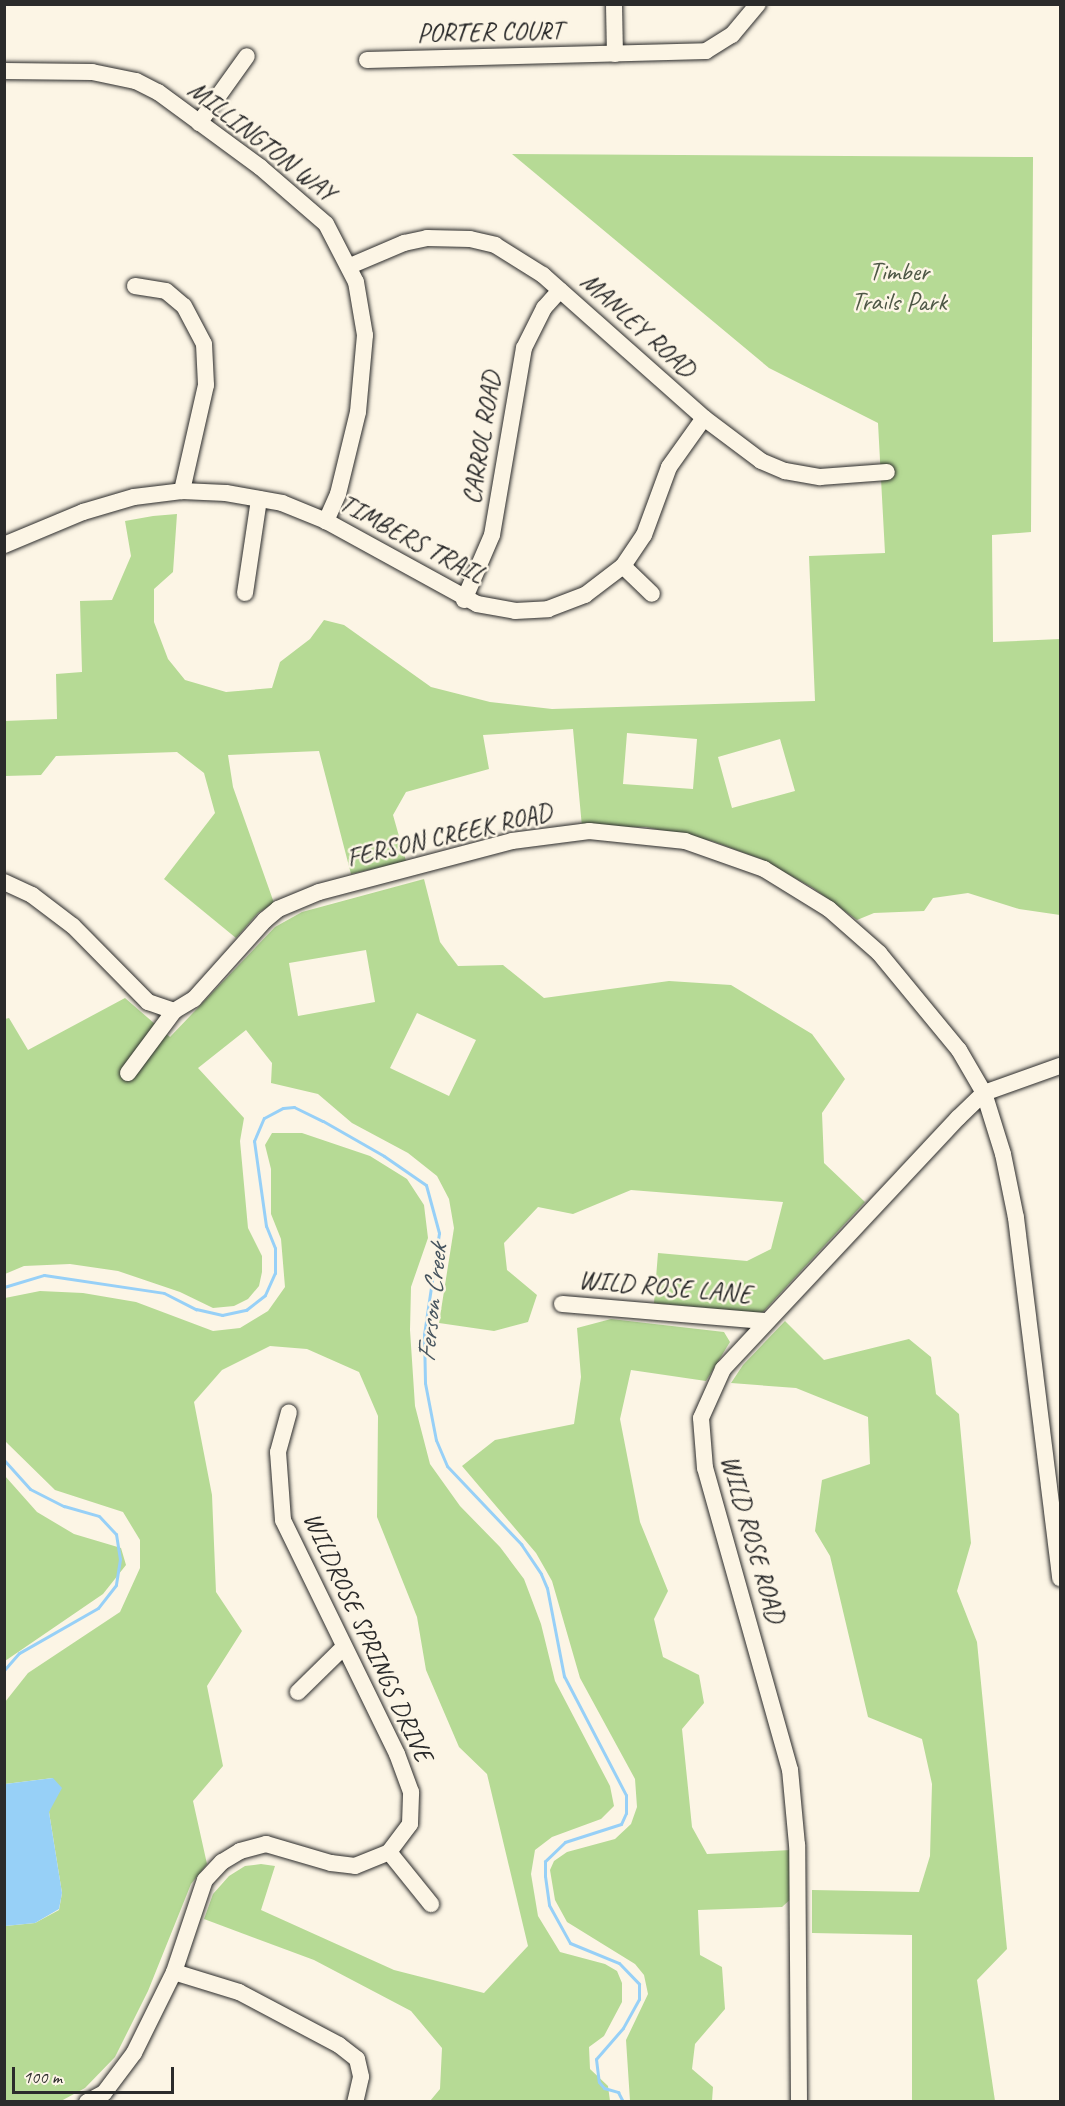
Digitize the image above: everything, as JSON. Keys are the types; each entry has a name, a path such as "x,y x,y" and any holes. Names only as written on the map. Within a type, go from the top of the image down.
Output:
{"street":[{"path":"614,4 615,54"},
{"name":"PORTER COURT","path":"367,60 706,51 732,35 758,4"},
{"path":"199,123 247,56"},
{"name":"MILLINGTON WAY","path":"4,71 92,72 136,81 199,123 312,209 350,266 364,317 364,356 358,412 338,494 326,521"},
{"name":"MANLEY ROAD","path":"350,266 404,243 447,237 470,239 517,256 560,290 704,417 761,461 785,471 820,477 887,472"},
{"path":"135,286 166,291 184,306 204,344 206,385 182,491"},
{"name":"CARROL ROAD","path":"464,600 492,535 524,348 544,308 560,290"},
{"name":"TIMBERS TRAIL","path":"4,545 108,503 182,491 259,499 326,521 464,600 493,609 548,609 585,595 623,566 644,535 669,467 704,417"},
{"path":"245,592 259,499"},
{"path":"623,566 652,594"},
{"name":"FERSON CREEK ROAD","path":"128,1073 174,1011 194,999 265,920 296,900 512,841 588,831 626,833 685,841 739,858 788,882 829,909 879,953 931,1013 984,1093 1003,1154 1016,1218 1060,1578"},
{"path":"4,882 33,895 73,926 148,1002 174,1011"},
{"path":"984,1093 1060,1066"},
{"name":"WILD ROSE ROAD","path":"799,2102 797,1845 790,1770 700,1443 701,1418 708,1394 723,1369 765,1321 984,1093"},
{"name":"WILD ROSE LANE","path":"562,1304 765,1321"},
{"name":"WILDROSE SPRINGS DRIVE","path":"289,1412 278,1452 283,1520 343,1648 397,1754 411,1792 410,1824 389,1852"},
{"path":"298,1692 343,1648"},
{"path":"87,2102 106,2097 134,2053 174,1972 205,1880 222,1862 240,1851 266,1844 331,1863 355,1866 389,1852 431,1904"},
{"path":"174,1972 239,1992 339,2044 357,2059 361,2077 356,2102"}],"green space":[{"name":"Timber Trails Park","path":"512,154 1033,157 1031,532 992,535 993,642 1060,639 1060,915 1019,909 968,893 933,898 924,911 874,913 857,920 813,888 761,859 712,841 646,827 582,827 573,729 483,735 489,769 406,792 393,815 406,861 351,874 319,751 228,755 233,787 274,903 258,913 236,938 164,879 215,813 204,773 177,752 56,756 41,775 5,776 4,721 57,719 56,674 82,672 80,601 112,600 131,556 125,521 153,516 177,514 173,572 154,589 154,622 168,659 185,680 226,692 272,688 280,662 310,639 324,620 344,625 431,687 490,702 552,709 815,701 809,556 885,553 878,423 769,368","holes":["627,733 697,739 693,789 623,784","780,739 795,791 732,808 718,757"]},
{"path":"424,879 440,942 458,966 503,965 544,998 669,981 731,985 812,1034 845,1079 822,1113 824,1163 865,1202 762,1313 654,1303 658,1253 747,1261 771,1249 783,1202 631,1190 573,1214 538,1207 504,1243 507,1270 537,1295 528,1322 494,1331 439,1323 454,1228 449,1199 437,1176 408,1153 352,1123 318,1094 271,1083 272,1063 246,1030 198,1068 244,1118 240,1141 248,1228 262,1256 259,1286 248,1299 234,1306 213,1308 180,1292 118,1271 70,1264 24,1266 5,1274 5,1019 9,1018 28,1050 125,998 170,1037 275,927 302,912","holes":["366,950 375,1002 298,1016 289,963","417,1013 476,1040 449,1096 390,1068"]},
{"path":"272,1133 302,1133 370,1156 407,1179 424,1205 428,1238 411,1287 410,1330 415,1406 430,1464 460,1506 500,1547 524,1579 541,1624 555,1681 610,1786 614,1806 601,1819 552,1837 535,1850 531,1874 538,1916 560,1952 605,1964 617,1971 622,1983 622,2002 604,2036 589,2047 590,2069 608,2086 610,2101 430,2101 440,2089 442,2048 411,2011 314,1960 204,1919 213,1894 229,1876 245,1866 261,1864 275,1866 261,1910 394,1970 484,1993 528,1946 487,1774 459,1747 426,1670 417,1617 377,1517 378,1416 359,1372 307,1349 270,1346 222,1370 194,1402 212,1495 216,1592 242,1631 207,1686 223,1766 193,1801 207,1864 191,1884 148,1991 115,2057 85,2088 61,2101 5,2101 5,1926 35,1923 59,1910 62,1893 49,1812 53,1778 5,1784 5,1702 28,1673 120,1612 140,1568 140,1540 123,1512 55,1490 5,1441 5,1298 40,1291 83,1293 136,1302 213,1331 240,1328 268,1311 285,1287 281,1239 271,1214 271,1169 265,1145"},
{"path":"611,1319 724,1332 730,1342 706,1381 631,1370 620,1419 640,1522 668,1591 654,1619 663,1657 699,1675 704,1703 682,1729 692,1827 707,1854 791,1850 793,1897 782,1907 698,1910 700,1955 722,1967 725,2009 695,2044 692,2069 713,2087 712,2101 630,2101 626,2040 648,1994 644,1975 635,1964 567,1922 555,1900 550,1870 554,1861 567,1852 615,1839 631,1824 637,1807 635,1779 580,1678 552,1581 536,1553 462,1466 495,1440 574,1424 581,1377 577,1328"},
{"path":"785,1321 824,1360 909,1339 931,1357 936,1394 959,1414 971,1543 957,1591 977,1642 1007,1949 977,1980 995,2101 912,2101 912,1935 812,1933 812,1890 919,1892 930,1856 932,1784 922,1739 868,1717 830,1556 815,1531 822,1480 870,1464 868,1417 796,1388 731,1383 743,1365"},
{"path":"5,1476 37,1512 74,1534 121,1548 126,1565 103,1594 5,1661"}],"water":[{"path":"53,1778 62,1788 49,1812 62,1893 59,1909 35,1923 5,1926 5,1784"}],"waterway":[{"name":"Ferson Creek","path":"4,1287 44,1275 164,1293 196,1309 222,1315 246,1310 265,1295 275,1273 275,1248 266,1226 254,1141 264,1118 283,1108 294,1107 323,1121 384,1156 426,1185 439,1233 424,1334 425,1383 436,1440 447,1466 521,1544 541,1574 547,1588 564,1676 626,1795 626,1813 621,1824 565,1842 545,1861 549,1905 570,1943 619,1963 639,1984 639,1999 623,2028 596,2059 599,2082 604,2088 618,2092 623,2102"},
{"name":"Ferson Creek","path":"4,1460 30,1489 64,1506 99,1516 116,1534 120,1559 116,1585 98,1608 19,1653 4,1670"}]}
